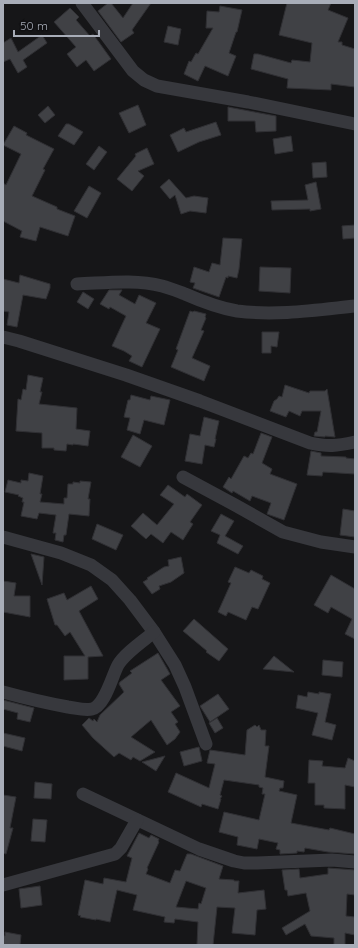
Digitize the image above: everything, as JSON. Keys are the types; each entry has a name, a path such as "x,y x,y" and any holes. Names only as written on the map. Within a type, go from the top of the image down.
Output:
{"street":[{"path":"82,3 133,71 144,80 158,86 248,102 355,124"},
{"path":"77,284 151,283 164,286 217,306 253,313 276,313 355,306"},
{"path":"3,337 126,375 310,443 324,446 338,446 355,442"},
{"path":"183,477 283,532 321,542 355,547"},
{"path":"3,537 61,553 90,565 112,580 130,600 154,632 175,665 185,687 206,744"},
{"path":"3,692 83,710 93,709 99,705 103,699 122,659 154,632"},
{"path":"83,794 199,849 234,861 258,863 332,860 355,862"},
{"path":"3,885 115,854 121,848 137,820"}],"building":[{"path":"108,3 111,3 123,18 133,3 151,3 132,30 134,33 121,42 98,11"},
{"path":"287,3 331,3 328,10 348,18 338,42 342,42 342,45 355,49 355,87 331,84 331,90 287,88 288,79 251,69 254,54 291,63 292,60 310,62 312,43 279,35"},
{"path":"220,6 242,10 237,32 229,53 236,56 228,76 205,66 198,81 184,74 189,61 191,62 196,53 198,54 213,28 206,28 207,11 219,12"},
{"path":"70,8 79,17 76,20 90,36 93,34 111,59 94,71 86,60 77,67 67,54 76,47 54,22"},
{"path":"168,26 181,29 178,45 164,42"},
{"path":"42,35 47,43 23,60 27,67 18,73 10,59 3,62 3,43 11,38 18,52"},
{"path":"138,105 146,125 129,133 119,113"},
{"path":"48,106 55,115 45,123 38,115"},
{"path":"228,107 276,116 276,131 256,132 255,121 228,121"},
{"path":"216,122 221,135 199,142 178,152 170,135 184,128 186,132"},
{"path":"66,124 69,124 83,132 74,145 58,136"},
{"path":"14,126 27,133 26,135 54,149 43,169 45,170 32,196 57,207 57,209 75,216 68,236 40,227 36,241 20,237 22,231 3,221 3,183 6,185 21,154 3,145"},
{"path":"291,136 293,151 275,154 273,139"},
{"path":"99,146 107,152 94,170 86,164"},
{"path":"147,148 154,164 138,171 144,176 132,191 117,179 136,156 135,154"},
{"path":"326,162 327,177 313,178 312,163"},
{"path":"169,179 186,198 194,196 208,198 206,213 190,211 181,214 175,195 170,199 160,187"},
{"path":"316,182 321,209 310,211 310,209 272,210 271,201 308,200 305,185"},
{"path":"89,186 101,193 87,218 74,211"},
{"path":"355,225 355,238 343,239 342,226"},
{"path":"223,238 242,239 237,278 226,277 219,297 193,288 195,283 190,282 194,267 209,272 212,263 220,265"},
{"path":"260,267 291,268 290,293 259,291"},
{"path":"20,275 50,284 50,288 46,299 23,295 17,327 7,325 9,312 3,311 3,279 19,283"},
{"path":"109,290 122,290 119,295 135,304 139,295 156,303 146,323 160,329 142,367 129,361 132,356 112,346 126,316 110,307 109,309 100,304"},
{"path":"83,292 94,299 88,309 77,302"},
{"path":"190,311 206,314 201,330 204,331 192,358 210,366 204,381 171,367"},
{"path":"262,332 279,332 277,347 271,346 271,353 262,353"},
{"path":"28,375 43,378 39,404 77,408 76,429 90,431 88,446 67,444 66,451 54,450 54,448 42,448 42,433 16,431 18,399 21,400 23,389 26,390"},
{"path":"285,385 309,393 310,391 325,391 327,389 335,437 314,436 315,432 317,432 321,411 302,411 300,416 289,411 286,417 270,411 274,401 279,396 282,397"},
{"path":"131,395 150,400 151,396 170,400 164,425 144,420 140,434 127,430 130,418 124,417 128,400 130,400"},
{"path":"204,417 219,421 214,447 205,445 202,464 185,461 190,434 200,436"},
{"path":"261,433 272,437 262,463 272,469 270,474 297,484 284,520 267,514 271,503 252,496 250,501 223,487 229,477 231,479 244,456 248,458 251,453 253,454"},
{"path":"133,435 152,446 140,467 121,457"},
{"path":"311,451 321,453 321,456 346,457 355,459 355,474 323,472 322,476 307,475"},
{"path":"29,473 43,476 40,502 64,504 64,498 67,498 68,484 73,484 73,482 80,483 80,481 91,482 88,499 90,499 89,516 69,514 66,535 64,535 63,542 55,540 56,533 53,533 56,515 39,513 37,519 21,516 24,502 22,502 23,498 18,496 19,495 5,492 8,480 21,483 21,480 28,481"},
{"path":"168,485 185,497 187,494 202,505 190,522 193,524 183,540 171,532 163,543 151,534 146,539 131,526 143,513 157,525 174,504 160,495"},
{"path":"343,509 355,511 355,537 340,535"},
{"path":"221,514 234,521 225,536 243,546 238,554 217,543 220,535 211,531"},
{"path":"97,524 123,535 116,550 92,539"},
{"path":"31,554 44,557 42,585"},
{"path":"181,557 184,573 171,582 159,586 160,589 152,594 143,582 164,567 169,566 168,560"},
{"path":"235,567 249,573 251,570 263,576 262,579 270,583 258,609 252,607 246,620 228,612 226,616 218,612 231,583 228,582"},
{"path":"331,575 355,589 355,639 345,634 352,619 331,607 328,613 314,605"},
{"path":"3,581 16,583 14,596 30,596 30,617 3,612"},
{"path":"91,586 98,599 79,611 103,656 88,657 88,679 64,680 64,656 85,656 70,632 65,636 57,625 55,625 47,599 64,593 67,600"},
{"path":"194,619 228,649 219,661 206,652 207,651 183,631"},
{"path":"158,653 170,674 161,680 180,706 171,712 178,722 175,724 180,732 175,739 167,745 151,720 131,737 155,752 140,761 133,757 131,760 119,753 114,757 93,738 82,725 89,718 93,721 94,719 97,722 100,715 124,692 119,684 120,682 132,673 130,671"},
{"path":"274,656 294,672 263,669"},
{"path":"323,660 343,662 342,677 322,675"},
{"path":"308,692 331,694 325,722 336,725 332,740 312,735 318,713 296,708 298,695 307,697"},
{"path":"218,694 229,709 210,722 200,706"},
{"path":"3,700 34,708 30,722 17,719 18,713 3,709"},
{"path":"217,718 223,728 215,733 209,723"},
{"path":"255,725 257,727 259,725 261,730 266,730 265,746 269,746 265,777 284,781 283,788 280,788 279,791 297,795 291,823 329,830 330,828 355,834 355,854 328,852 305,848 304,852 297,851 297,853 280,854 280,850 276,849 278,843 259,839 257,849 237,845 238,837 219,832 224,812 259,820 265,794 262,794 263,788 259,787 259,785 224,780 220,795 222,796 218,809 202,804 201,807 168,792 176,773 209,788 215,764 207,763 210,750 245,755 247,730"},
{"path":"3,733 25,738 22,751 3,746"},
{"path":"199,747 202,761 184,766 180,752"},
{"path":"165,756 156,771 142,762"},
{"path":"348,758 355,761 355,787 345,785 345,809 324,808 324,805 315,805 315,783 308,783 309,760 323,761 322,766 345,768"},
{"path":"35,782 52,784 51,799 34,798"},
{"path":"3,795 16,797 10,828 13,828 6,854 3,853"},
{"path":"33,819 47,820 45,842 31,841"},
{"path":"139,833 149,838 151,835 159,839 159,842 147,868 146,874 170,883 175,870 180,871 187,854 191,854 223,866 219,879 239,881 238,893 264,890 266,909 257,910 255,935 232,933 235,908 217,907 213,945 197,945 198,922 175,919 174,923 164,922 165,917 133,910 137,895 117,890 110,922 80,917 81,916 78,915 85,880 103,884 104,878 126,882 132,858 127,856","holes":["186,881 206,888 201,904 199,903 198,909 176,907"]},
{"path":"328,868 355,870 355,895 347,894 346,916 355,917 355,935 345,933 345,945 334,945 334,938 311,936 305,924 286,935 282,928 310,911 306,893 288,896 287,890 285,890 282,870 299,869 300,878 328,874"},
{"path":"40,886 42,905 21,908 19,889"},
{"path":"5,932 21,935 20,945 3,945 3,935 5,936"}]}
